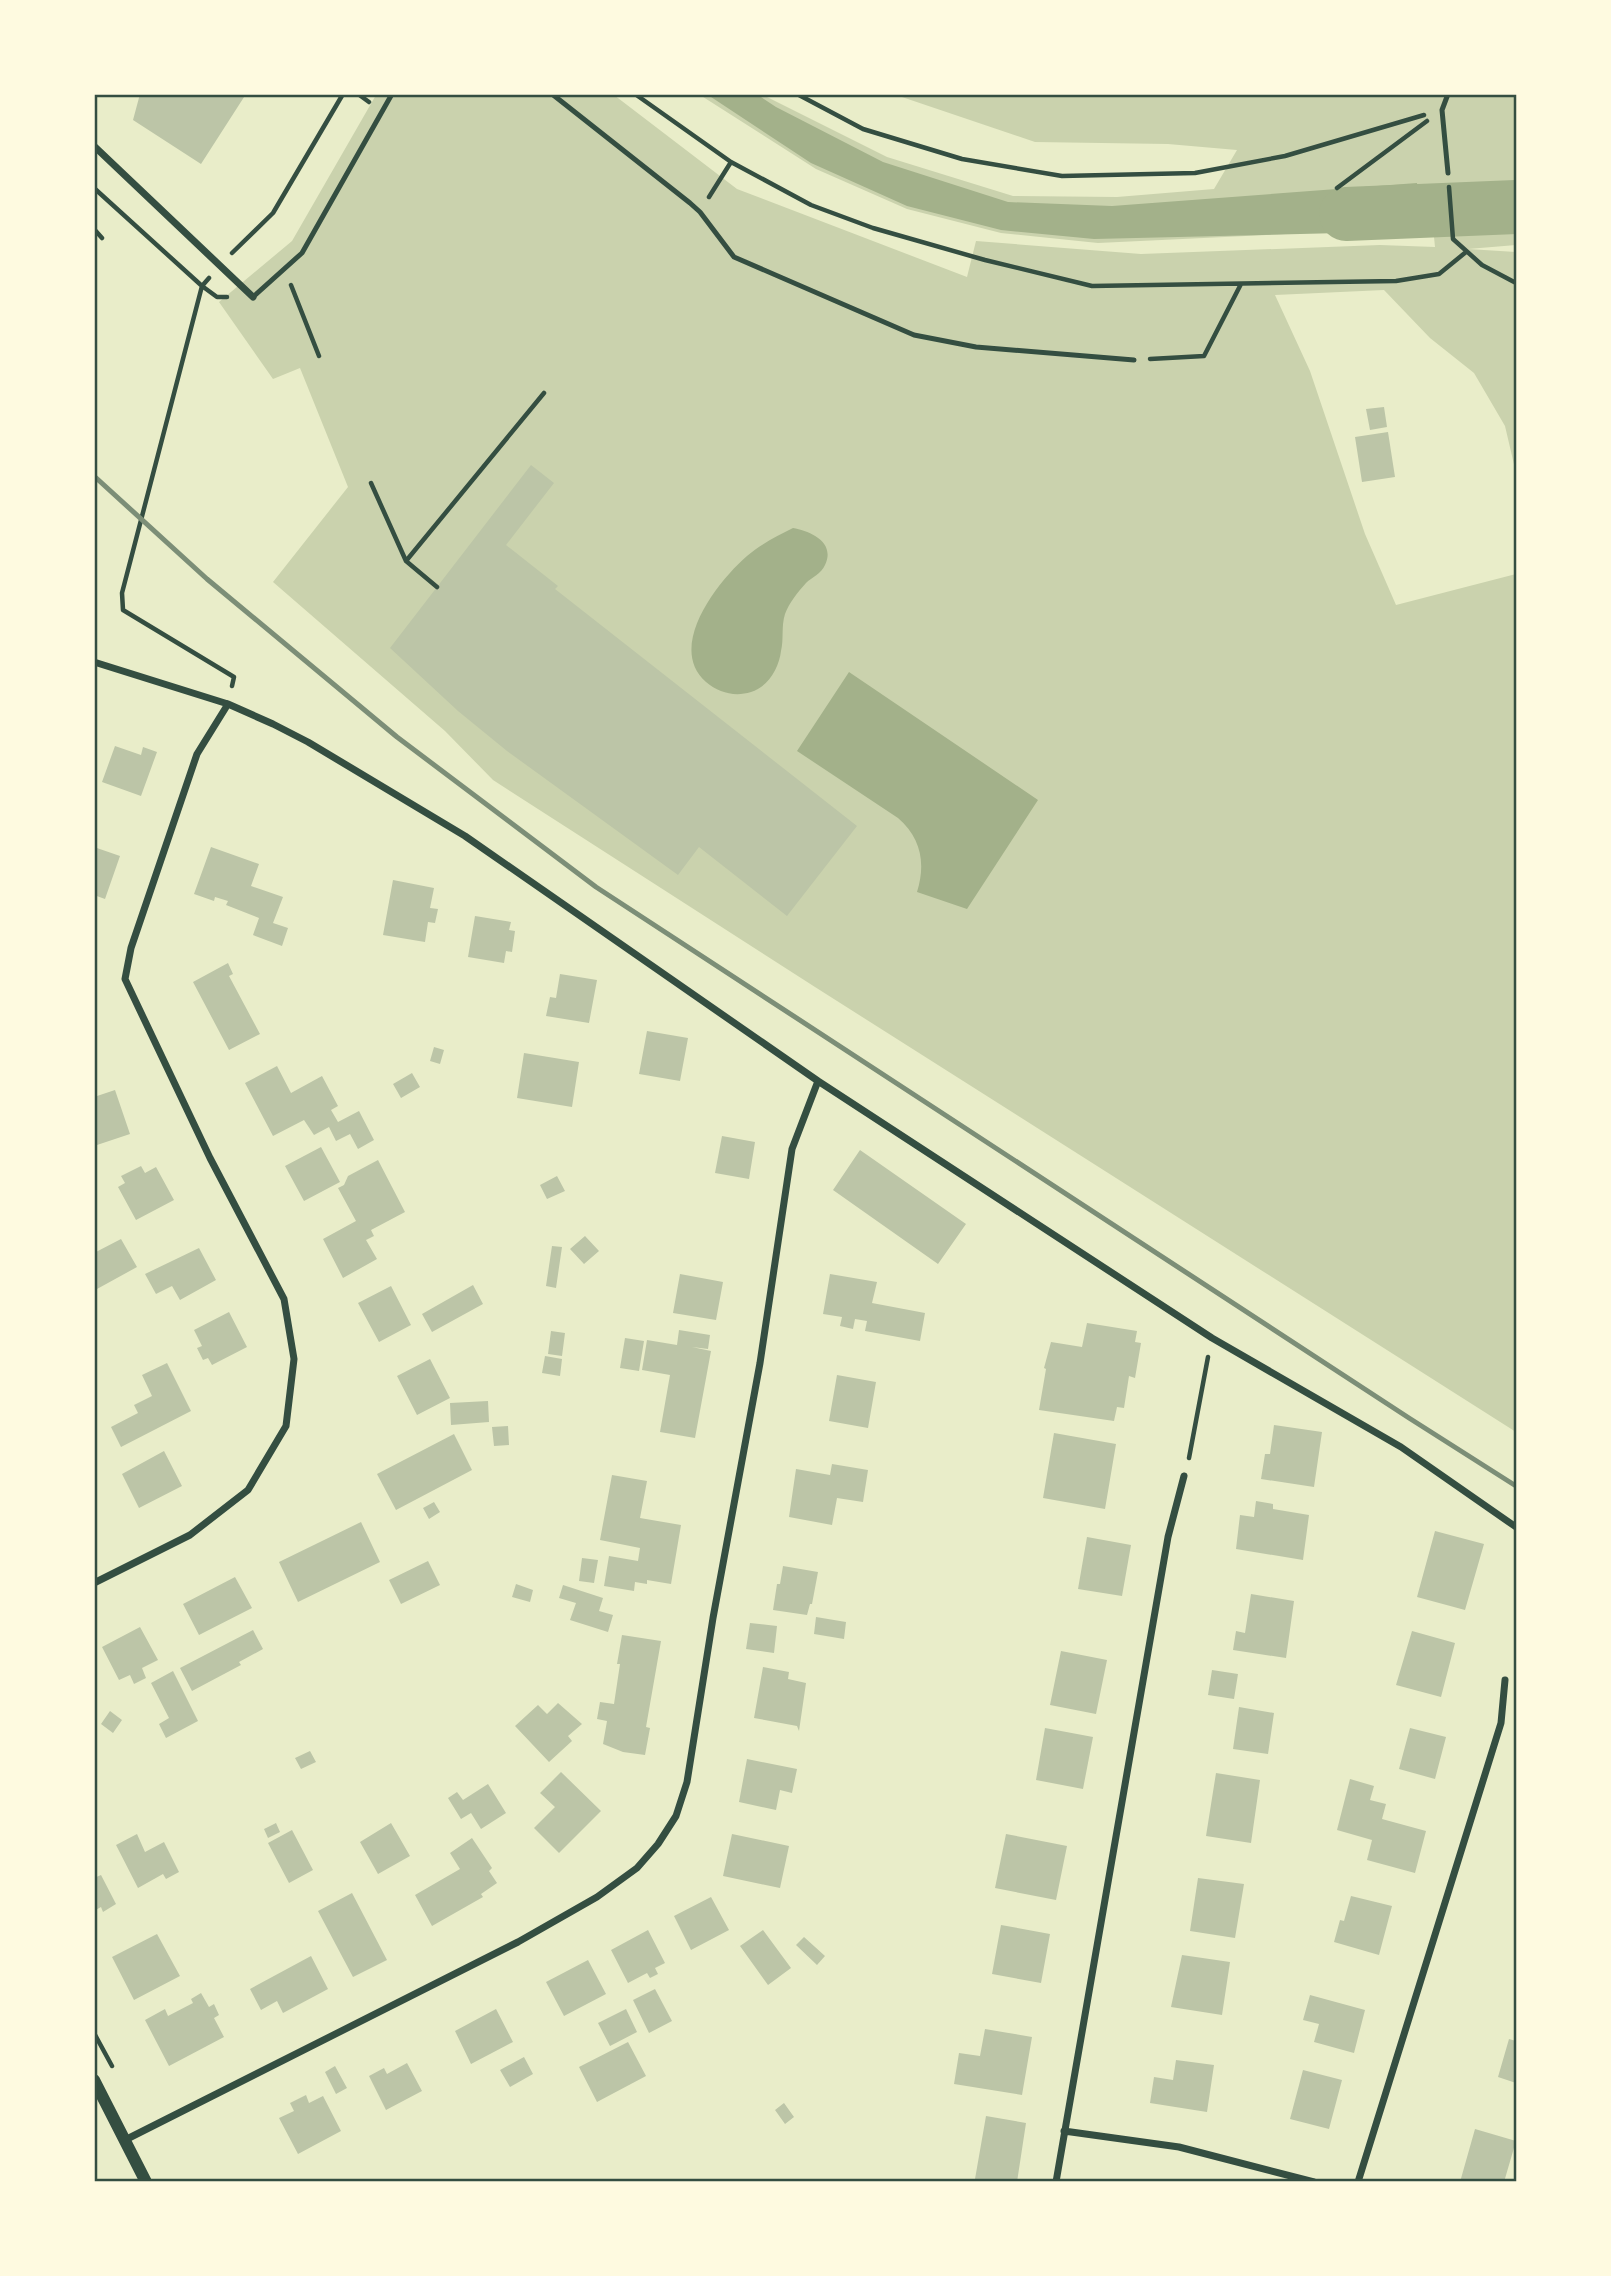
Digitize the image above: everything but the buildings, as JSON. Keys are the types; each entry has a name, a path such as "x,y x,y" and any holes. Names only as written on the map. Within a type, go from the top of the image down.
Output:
{"street":[{"path":"94,146 253,297"},
{"path":"94,662 228,705 308,742 465,836 818,1082 1212,1338 1401,1447 1517,1527"},
{"path":"94,1584 190,1535 247,1490 286,1426 294,1359 284,1299 209,1158 125,979 131,948 197,754 228,705"},
{"path":"125,2140 529,1936 597,1897 637,1868 658,1844 676,1816 687,1782 713,1618 760,1363 792,1149 818,1082"},
{"path":"1056,2182 1168,1537 1184,1476"},
{"path":"1358,2182 1501,1723 1504,1680"},
{"path":"94,2080 146,2182"},
{"path":"1064,2131 1179,2147 1314,2182"}],"lane":[{"path":"253,297 302,253 392,94"},
{"path":"552,94 700,212 734,257 914,335 976,347 1134,360"},
{"path":"1448,94 1442,110 1448,173"}],"path":[{"path":"228,705 234,677 123,610 122,593 202,286 273,213 343,94"},
{"path":"635,94 731,162 811,205 873,228 1092,286 1396,281 1440,274 1466,252"},
{"path":"797,94 863,130 962,159 1062,176 1195,173 1285,156 1442,110"},
{"path":"1337,188 1442,110"},
{"path":"700,212 731,162"},
{"path":"1448,173 1453,239 1482,265 1517,283"},
{"path":"94,188 217,297 253,297"},
{"path":"94,229 102,238"},
{"path":"283,270 319,356"},
{"path":"1134,360 1204,356 1241,284"},
{"path":"406,561 544,393"},
{"path":"371,483 406,561 437,587"},
{"path":"1184,1476 1212,1338"}],"shaded area":[{"path":"376,95 614,95 737,189 967,277 976,241 1141,254 1380,245 1435,247 1433,227 1098,243 1001,233 907,209 816,169 700,95 763,95 887,157 1013,196 1117,197 1214,189 1237,150 1168,144 1035,142 896,95 1516,95 1516,245 1468,249 1516,252 1516,473 1505,426 1474,373 1430,338 1384,290 1275,295 1310,371 1365,534 1396,605 1516,574 1516,1432 493,780 445,731 273,582 348,487 300,368 273,379 219,302 292,241"},
{"path":"708,95 758,95 883,162 1008,202 1112,206 1417,183 1421,231 1094,239 1001,230 907,206 811,163"},
{"path":"793,528 813,535 824,544 827,557 824,568 806,583 787,610 780,657 775,670 763,686 751,692 733,694 716,689 706,682 695,668 691,651 701,615 735,567 763,544"},
{"path":"849,672 1038,800 967,909 917,892 921,871 920,852 906,826 797,751"}],"waterway":[{"path":"1346,214 1516,207"}],"railway":[{"path":"94,476 207,579 397,737 596,887 1516,1486"}]}
